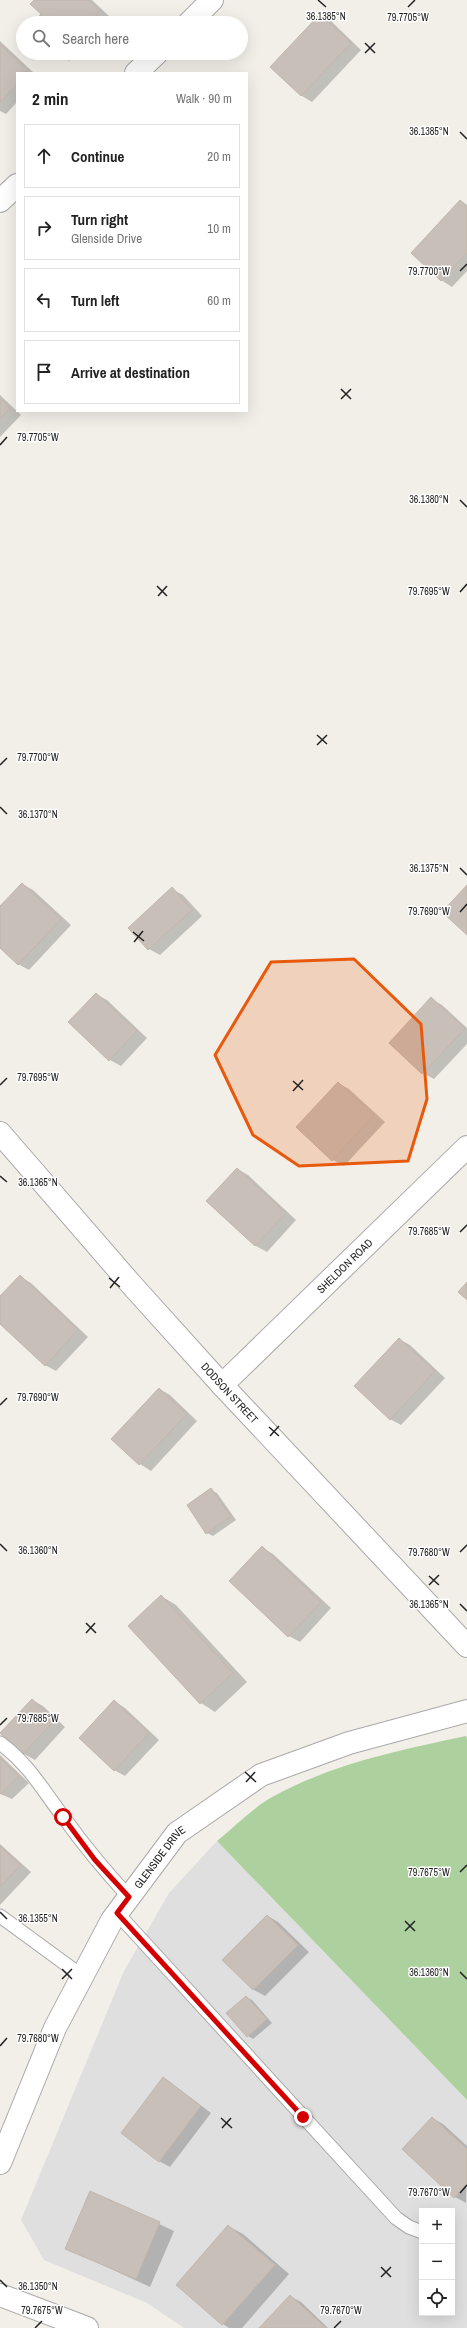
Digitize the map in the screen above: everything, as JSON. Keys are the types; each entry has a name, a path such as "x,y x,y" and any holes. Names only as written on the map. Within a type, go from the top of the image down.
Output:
{"street":[{"path":"196,16 212,0"},
{"path":"137,72 150,60"},
{"path":"0,201 16,186"},
{"name":"SHELDON ROAD","path":"222,1385 467,1146"},
{"name":"DODSON STREET","path":"4,1147 222,1385 467,1646"},
{"name":"GLENSIDE DRIVE","path":"0,2163 55,2028 82,1976 123,1905 177,1833 261,1775 349,1742 467,1712"},
{"path":"0,2296 87,2328"}],"lane":[{"path":"0,1743 12,1752 34,1774 95,1860 123,1905 396,2218 409,2227 419,2231"},
{"path":"0,1916 82,1976"}],"highlighted area":[{"path":"354,959 421,1024 427,1099 408,1161 299,1166 253,1135 215,1055 271,962"}],"shaded area":[{"path":"217,1841 467,2100 467,2328 184,2328 147,2303 44,2260 21,2220 124,1971 169,1893"}],"green space":[{"path":"466,1736 467,2100 217,1841 259,1805 274,1796 320,1775 344,1766 392,1752"}],"building":[{"path":"34,0 89,0 100,11 95,16 39,16 41,14 30,4"},
{"path":"320,14 351,43 301,96 270,67"},
{"path":"0,44 29,71 16,72 16,85 0,103"},
{"path":"460,200 467,206 467,253 441,281 411,253"},
{"path":"0,398 10,408 0,419"},
{"path":"22,883 61,919 18,965 0,948 0,906"},
{"path":"467,885 467,935 442,912"},
{"path":"172,887 192,910 148,950 128,928"},
{"path":"96,993 137,1031 109,1061 68,1022"},
{"path":"431,997 465,1029 422,1074 389,1043"},
{"path":"338,1082 374,1115 332,1161 296,1127"},
{"path":"237,1168 286,1213 255,1246 206,1201"},
{"path":"20,1275 78,1330 45,1366 0,1324 0,1296"},
{"path":"467,1282 467,1300 458,1292"},
{"path":"399,1338 435,1371 390,1420 354,1386"},
{"path":"159,1388 187,1414 139,1465 111,1439"},
{"path":"211,1488 231,1516 206,1534 187,1505"},
{"path":"262,1546 321,1602 288,1637 229,1581"},
{"path":"161,1595 233,1673 200,1704 128,1626"},
{"path":"32,1699 55,1720 23,1754 0,1733"},
{"path":"114,1700 149,1733 114,1771 79,1738"},
{"path":"0,1758 19,1776 1,1794 0,1793"},
{"path":"0,1846 21,1865 0,1887"},
{"path":"267,1915 298,1945 253,1990 222,1960"},
{"path":"246,1996 267,2019 247,2037 226,2013"},
{"path":"163,2077 201,2106 159,2162 121,2133"},
{"path":"432,2117 467,2149 467,2184 454,2198 402,2149"},
{"path":"90,2191 160,2222 136,2279 65,2249"},
{"path":"228,2225 275,2265 222,2325 176,2285"},
{"path":"290,2295 326,2328 259,2328"}],"route":[{"path":"63,1817 95,1860 129,1897 117,1913 303,2117"}]}
